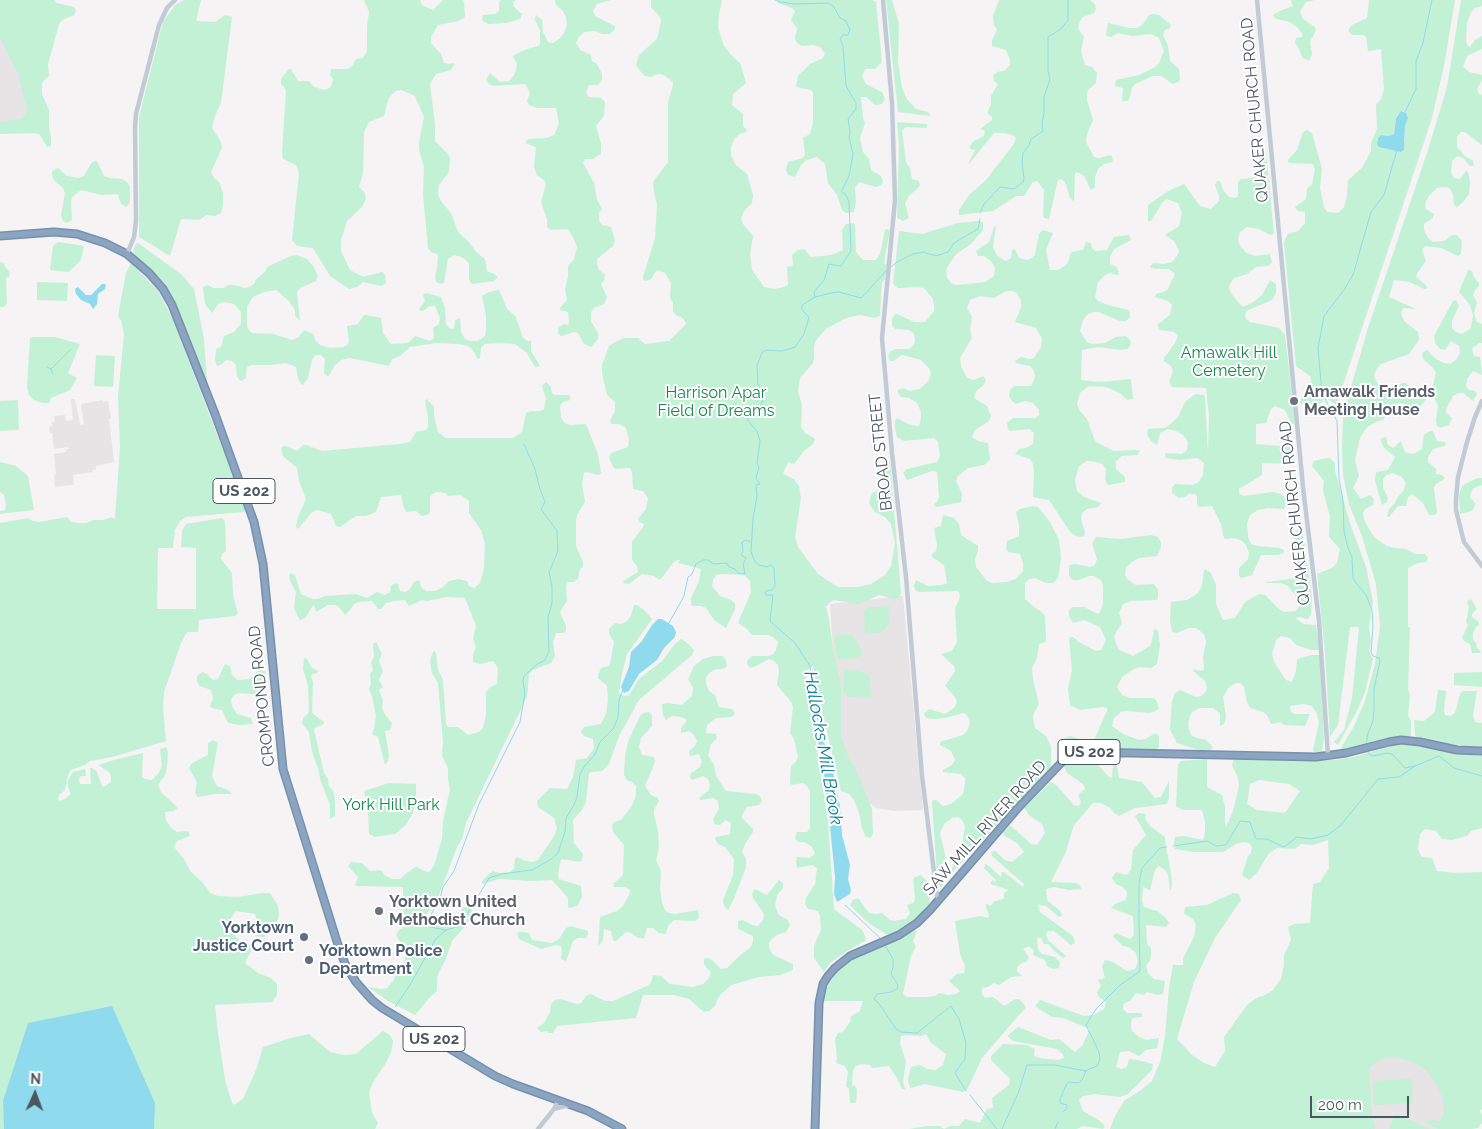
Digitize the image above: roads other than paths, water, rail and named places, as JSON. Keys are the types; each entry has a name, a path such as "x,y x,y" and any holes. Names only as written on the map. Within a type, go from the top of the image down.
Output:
{"highway":[{"name":"CROMPOND ROAD","path":"0,236 39,232 68,233 96,239 127,254 157,282 172,305 251,512 263,564 283,769 335,936 346,966 360,988 382,1008 495,1076 602,1117 622,1129"},
{"name":"SAW MILL RIVER ROAD","path":"815,1129 818,1016 823,984 842,961 906,931 925,915 1017,809 1061,763 1074,754 1085,752 1308,757 1346,754 1401,740 1457,750 1482,751"}],"street":[{"path":"127,254 134,237 136,221 136,114 159,25 167,8 175,0"},
{"name":"BROAD STREET","path":"882,0 892,103 895,165 894,224 882,338 892,453 906,577 922,776 936,896 940,899"},
{"name":"QUAKER CHURCH ROAD","path":"1257,0 1303,488 1321,637 1328,756"},
{"path":"1482,401 1467,442 1458,477 1456,510 1464,542 1482,566"},
{"path":"538,1129 558,1101"},
{"path":"554,1109 569,1105"}],"water":[{"path":"1401,111 1406,113 1408,118 1405,126 1404,150 1401,152 1379,147 1377,144 1378,138 1381,135 1389,136 1394,134 1396,118"},
{"path":"102,284 106,284 105,289 98,294 97,304 93,309 90,304 81,300 76,294 75,289 78,287 86,295 91,295"},
{"path":"658,619 662,619 673,626 676,632 675,637 664,648 657,660 639,674 629,691 624,693 621,687 629,667 631,652 642,641"},
{"path":"822,741 825,744 833,772 840,807 842,835 850,865 848,879 851,890 850,894 837,902 834,894 835,877 822,757 818,743"},
{"path":"112,1006 155,1103 154,1129 4,1129 3,1101 28,1023"}],"waterway":[{"path":"775,0 795,4 828,3 834,7 840,18 846,21 850,30 848,35 843,35 840,39 843,46 846,86 856,103 856,109 848,119 849,137 853,154 849,176 842,190 849,202 851,251 841,266 829,264 824,280 814,292 815,297"},
{"path":"980,213 984,204 1000,187 1014,189 1023,182 1023,153 1031,139 1043,131 1044,97 1050,79 1048,71 1048,37 1061,29 1068,20 1068,0"},
{"path":"1405,112 1416,89 1416,61 1423,43 1432,0"},
{"path":"1366,745 1373,721 1374,689 1380,661 1371,652 1372,610 1366,595 1353,578 1352,557 1344,531 1343,500 1339,479 1337,421 1322,393 1318,348 1324,316 1353,275 1371,212 1384,195 1397,150"},
{"path":"890,268 913,254 923,252 936,256 948,252 954,243 978,229 980,219"},
{"path":"821,742 810,666 795,643 770,621 773,595 766,595 765,593 772,590 775,586 774,568 771,565 767,567 759,565 755,562 751,552 753,519 757,496 756,485 760,484 756,478 759,468 757,463 760,441 757,431 745,415 746,411 760,407 763,400 762,390 758,384 757,365 762,353 766,350 781,351 795,347 804,334 809,317 802,310 802,305 815,297 839,292 861,298 887,270"},
{"path":"51,369 71,349"},
{"path":"47,367 51,369 53,374"},
{"path":"446,930 430,927 428,923 430,916 440,899 443,887 454,871 479,804 520,722 525,693 524,676 545,660 549,651 548,617 552,603 552,586 549,572 558,551 557,531 541,509 545,502 535,469 524,444"},
{"path":"669,623 684,596 688,577 692,574 696,564 703,560 708,560 714,564 727,563 729,567 735,569 738,573 745,574 743,564 746,558 741,555 743,551 742,542 746,540 751,542"},
{"path":"395,1007 410,985 435,940 446,930 460,926 489,878 501,874 532,870 558,853 565,832 566,818 577,797 580,774 595,754 600,742 613,729 618,718 619,700 623,690"},
{"path":"1366,749 1373,756 1387,753 1392,754 1405,768 1415,766"},
{"name":"Hallocks Mill Brook","path":"1173,846 1207,841 1216,846 1226,845 1240,821 1250,822 1256,839 1267,839 1284,847 1297,837 1311,839 1328,835 1341,825 1378,779 1399,777 1415,766 1439,756 1454,768 1482,776"},
{"name":"Hallocks Mill Brook","path":"1002,1129 1019,1091 1027,1065 1055,1065 1085,1071 1097,1066 1100,1059 1099,1052 1086,1025 1096,1009 1119,986 1140,971 1139,883 1142,868 1160,848 1167,847"},
{"name":"Hallocks Mill Brook","path":"845,905 881,939"},
{"name":"Hallocks Mill Brook","path":"885,945 893,959 891,974 898,985 897,989 877,994 874,999 896,1029 901,1032 917,1033 951,1006 959,1019 966,1043 965,1059 955,1073 966,1091"},
{"path":"1063,1112 1067,1105 1060,1103 1060,1099 1066,1085 1069,1082 1078,1083 1082,1080 1086,1071"},
{"name":"Hallocks Mill Brook","path":"970,1095 997,1129"},
{"path":"1055,1129 1058,1122"}],"place":[{"name":"Amawalk Friends Meeting House","path":"1294,401"},
{"name":"Yorktown United Methodist Church","path":"379,911"},
{"name":"Yorktown Justice Court","path":"304,937"},
{"name":"Yorktown Police Department","path":"309,960"}],"park label":[{"name":"Amawalk Hill Cemetery","path":"1229,362"},
{"name":"Harrison Apar Field of Dreams","path":"716,402"},
{"name":"York Hill Park","path":"391,805"}]}
